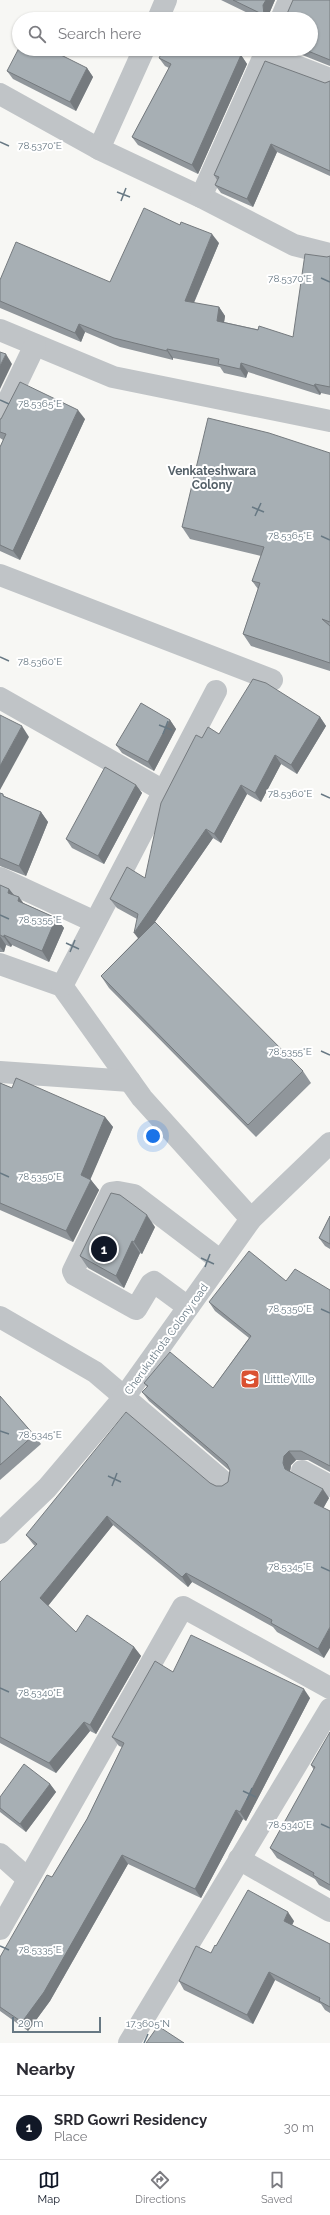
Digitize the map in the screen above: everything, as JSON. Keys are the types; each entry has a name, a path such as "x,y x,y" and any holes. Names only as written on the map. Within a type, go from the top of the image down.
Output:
{"street":[{"path":"161,12 166,0"},
{"path":"284,12 289,0"},
{"path":"99,149 141,56"},
{"path":"201,197 264,56"},
{"path":"275,56 330,79"},
{"path":"0,94 99,149 201,197 294,245 330,254"},
{"path":"0,330 113,377 330,421"},
{"path":"0,418 35,345"},
{"path":"0,574 272,680"},
{"path":"62,986 162,790 216,691"},
{"path":"0,698 162,790"},
{"path":"0,878 95,922"},
{"path":"0,966 62,986 142,1098 251,1219"},
{"path":"0,1072 130,1081"},
{"name":"Cherukuthota Colony road","path":"0,1533 46,1488 125,1396 251,1219 330,1143"},
{"path":"188,1307 154,1282 151,1284 136,1309 76,1276 73,1271 111,1193 134,1195 221,1262"},
{"path":"0,1317 95,1372 125,1396 226,1484"},
{"path":"302,1471 330,1486"},
{"path":"0,1929 183,1607 330,1688"},
{"path":"129,2043 330,1709"},
{"path":"0,1854 28,1879"},
{"path":"239,1859 330,1911"}],"building":[{"path":"233,0 266,0 263,5 264,12 258,12"},
{"path":"293,0 330,0 330,60 318,55 318,12 288,12"},
{"path":"15,56 63,56 87,68 70,102 7,71"},
{"path":"160,56 241,56 192,165 132,137 171,64 159,58"},
{"path":"265,61 325,83 330,81 330,171 271,144 247,199 215,185 219,177 214,175"},
{"path":"144,208 180,225 181,222 212,234 185,301 219,307 217,321 258,330 259,326 293,337 305,254 327,257 330,256 330,387 315,384 314,386 241,363 240,369 218,364 219,359 167,349 167,351 114,338 79,324 75,333 0,301 0,280 16,242 110,282"},
{"path":"0,352 6,354 0,366"},
{"path":"20,382 78,410 13,551 0,545 0,447 6,434 0,432 0,419"},
{"path":"208,418 269,433 330,453 330,622 322,619 330,626 330,663 243,634 260,583 252,581 264,547 182,527"},
{"path":"253,679 266,683 320,717 291,765 275,755 255,793 241,785 214,834 206,829 134,933 138,914 110,899 127,867 145,878 161,803 196,735 202,738 208,727 219,734"},
{"path":"141,703 170,720 148,762 116,745"},
{"path":"0,715 22,726 0,766"},
{"path":"105,767 136,785 98,856 66,839"},
{"path":"0,793 3,794 3,796 41,812 19,866 0,858"},
{"path":"0,885 9,889 8,893 19,897 18,901 56,918 42,951 4,935 4,937 0,935"},
{"path":"155,922 303,1071 248,1125 101,976"},
{"path":"16,1078 105,1117 81,1175 91,1180 66,1231 0,1203 0,1083 12,1088"},
{"path":"111,1193 120,1195 147,1215 134,1242 132,1241 116,1276 80,1256"},
{"path":"330,1216 330,1244 319,1238"},
{"path":"249,1251 286,1281 295,1269 330,1290 330,1466 301,1451 289,1451 284,1456 283,1463 285,1469 323,1489 314,1503 330,1511 330,1627 318,1649 271,1623 272,1620 186,1573 182,1577 107,1516 40,1598 76,1632 87,1615 134,1647 90,1725 84,1722 49,1763 0,1737 0,1582 37,1544 26,1535 126,1412 210,1483 216,1486 222,1486 228,1482 230,1470 227,1464 142,1392 148,1386 144,1383 170,1352 213,1388 251,1336 209,1302"},
{"path":"0,1396 34,1435 0,1465"},
{"path":"191,1635 304,1689 240,1812 236,1810 195,1889 122,1855 44,1992 22,2022 0,2007 0,1957 47,1875 52,1877 87,1819 124,1743 112,1737 155,1661 173,1672"},
{"path":"330,1732 330,1885 313,1875 314,1873 270,1848 315,1767 311,1765"},
{"path":"24,1764 50,1784 20,1824 0,1808 0,1797"},
{"path":"248,1890 288,1912 284,1921 330,1944 330,2007 319,2001 320,1998 269,1972 247,2015 179,1981 196,1946 211,1953"},
{"path":"158,2026 184,2043 146,2043"}],"place":[{"name":"SRD Gowri Residency","path":"104,1249"},
{"name":"Little Ville","path":"250,1379"}],"district":[{"name":"Venkateshwara Colony","path":"212,478"}]}
